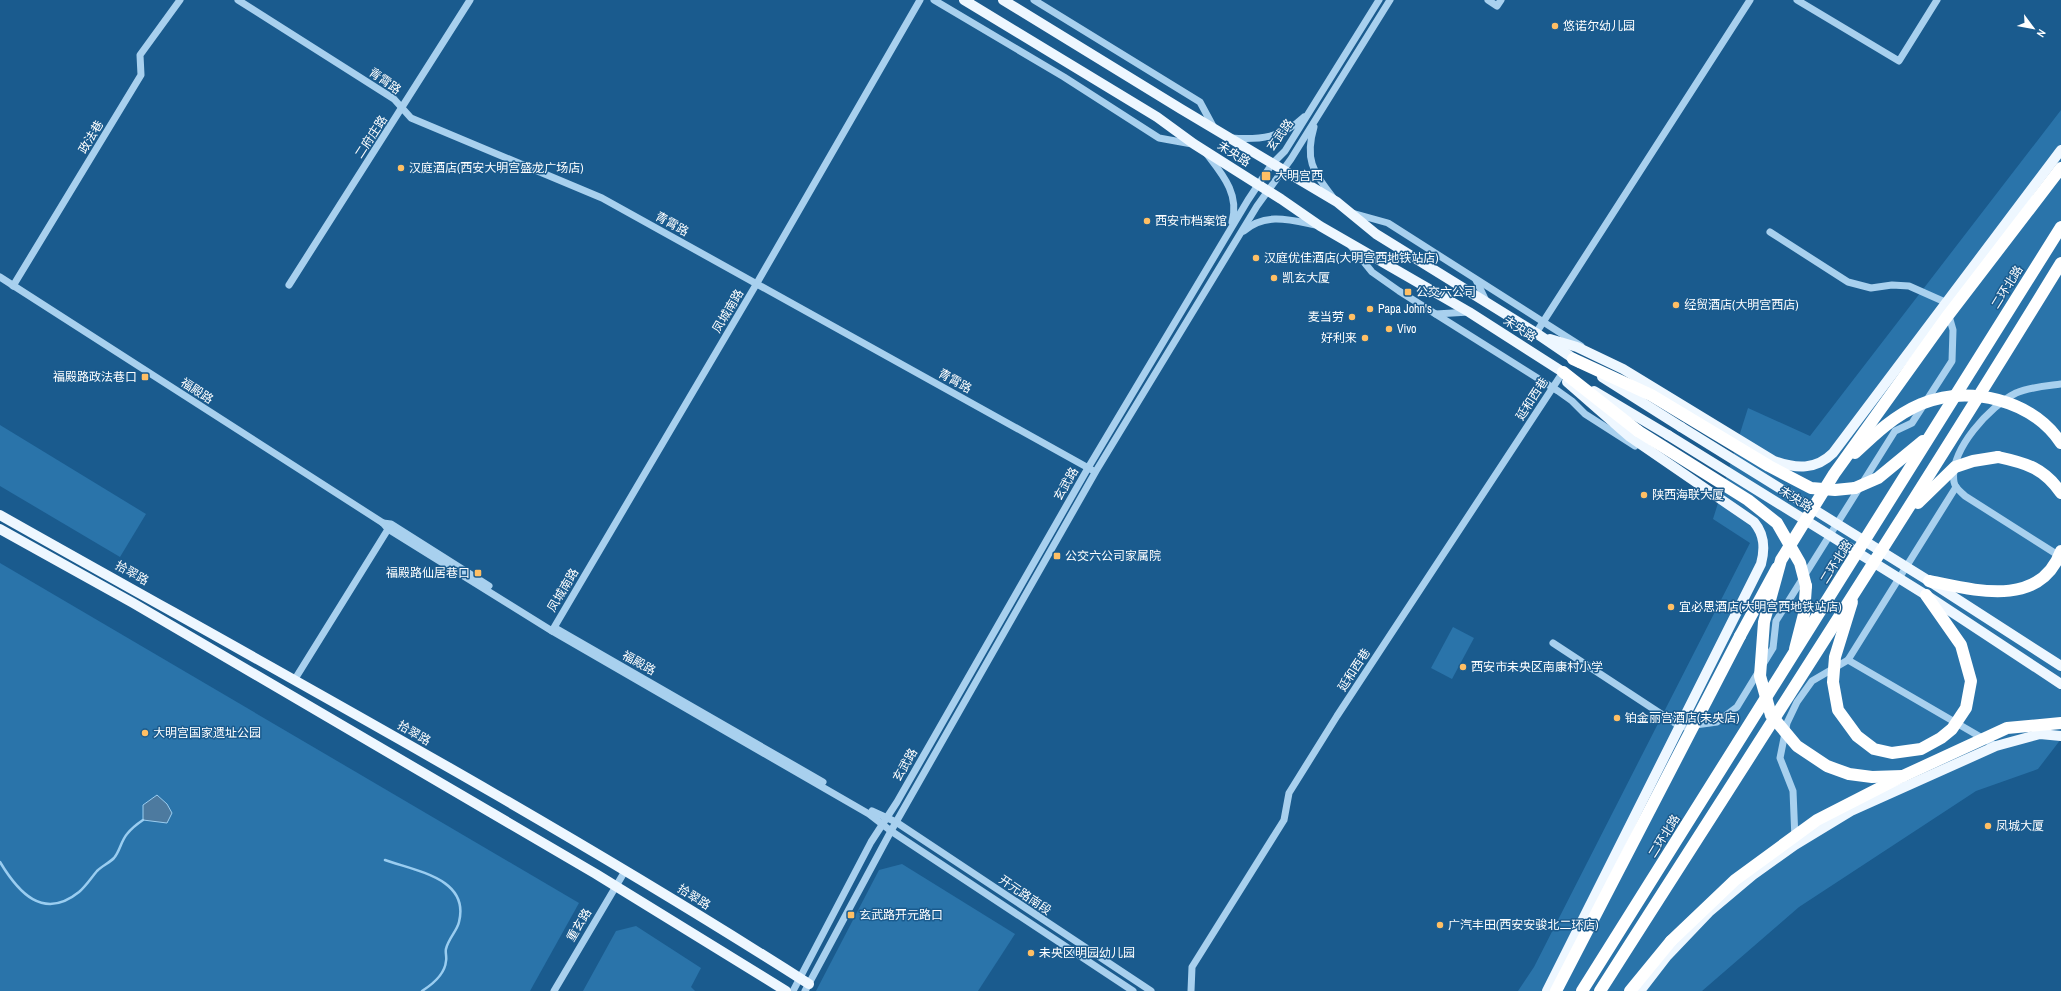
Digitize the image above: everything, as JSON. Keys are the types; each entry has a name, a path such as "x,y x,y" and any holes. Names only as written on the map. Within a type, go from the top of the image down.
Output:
{"highway":[{"path":"1556,991 1755,606 1781,560 1834,474 1946,318 2061,168"},
{"name":"二环北路","path":"1582,991 1793,658 2061,227"},
{"path":"1600,991 1857,586 1903,517 2061,263"},
{"path":"1573,359 1651,395 1769,466 1811,488 1835,490 1855,488 1878,478 1895,466 1933,433"},
{"path":"1562,374 1638,431 1748,500 1777,523 1800,563 1806,586 1804,614 1793,658"},
{"path":"1834,474 1889,423 1921,404 1938,399 1972,396 1999,399 2015,406 2037,419 2061,443"},
{"path":"1903,517 1954,467 1973,461 1998,457 2026,463 2051,478 2061,493"},
{"path":"1929,581 1991,593 2015,591 2042,580 2058,561 2061,551"},
{"path":"1781,560 1764,622 1760,676 1771,715 1797,746 1828,766 1849,774 1903,776"},
{"path":"1857,586 1835,657 1833,682 1838,710 1857,736 1874,749 1892,753 1921,749 1941,738 1952,729 1966,708 1971,681 1961,645 1926,595"},
{"path":"1630,991 1671,941 1735,880 1817,820 1903,776 2007,728 2061,724"}],"main road":[{"name":"未央路","path":"964,0 1157,117 1194,144 1268,190 1320,226 1469,312 1536,354 1562,374 1668,435 1926,595 2061,684"},
{"name":"未央路","path":"1003,0 1215,130 1337,202 1352,212 1376,234 1539,335 1573,359 1929,581 2061,666"},
{"path":"1539,335 1577,347 1623,369 1774,461 1790,466 1805,468 1821,463 1834,453 1945,302 2061,150"},
{"path":"1547,991 1681,727 1761,564 1764,545 1762,533 1754,522 1630,437 1562,374"},
{"name":"拾翠路","path":"0,515 295,679 625,871 805,985"},
{"path":"0,529 134,603 615,887 786,991"},
{"path":"1640,991 1667,956 1709,912 1753,875 1795,845 1851,811 1996,746 2040,734 2061,736"}],"street":[{"name":"政法巷","path":"13,286 141,75 140,54 180,0"},
{"name":"青霄路","path":"238,0 394,99 411,118 602,198 1088,468 1096,471"},
{"name":"二府庄路","path":"289,285 470,0"},
{"name":"凤城南路","path":"552,629 757,283 920,0"},
{"path":"934,0 1064,77 1160,138 1194,144"},
{"path":"1034,0 1200,102 1215,130"},
{"name":"玄武路","path":"805,985 871,842 885,821 1088,468 1258,184 1272,164 1285,151 1379,0"},
{"name":"玄武路","path":"793,991 805,985 1096,471 1268,190 1317,118 1390,0"},
{"path":"1488,0 1499,3"},
{"path":"1539,335 1544,321 1750,0"},
{"path":"1797,0 1899,61 1937,0"},
{"path":"1227,137 1260,139 1278,135 1292,127 1311,110"},
{"path":"1317,118 1310,139 1311,165 1318,178 1337,202"},
{"path":"1203,150 1225,179 1234,204 1232,223 1224,240"},
{"path":"1352,212 1388,223 1544,321 1596,356"},
{"path":"1237,241 1245,230 1264,220 1284,219 1320,226"},
{"path":"1553,643 1681,727 1717,722 1738,707 1773,648 1776,621 1896,431 1912,423 1952,361 1953,330 1945,302 1909,286 1871,288 1848,282 1770,232"},
{"path":"1348,243 1372,272 1553,387 1600,425 1633,445 1653,452"},
{"name":"福殿路","path":"0,277 552,629 885,821"},
{"path":"1476,279 1487,303"},
{"path":"1436,314 1469,312"},
{"name":"延和西巷","path":"1191,991 1192,967 1284,820 1289,793 1337,716 1562,374"},
{"path":"1795,845 1793,791 1780,758 1787,723 1797,702 1812,680 1848,660 1956,487 1955,471 1958,459 1970,434 1983,417 2006,398 2017,392 2030,388 2061,384"},
{"path":"1956,487 1965,496 2061,557"},
{"path":"295,679 387,525"},
{"path":"1848,660 1996,746"},
{"name":"开元路南段","path":"885,821 896,822 1151,991"},
{"name":"开元路南段","path":"885,821 891,831 1133,991"},
{"name":"重玄路","path":"554,991 625,871"}],"shaded area":[{"path":"2061,110 2061,739 2038,769 1976,791 1799,907 1702,991 1518,991 1534,967 1750,543 1713,519 1748,408 1810,436"},
{"path":"0,425 146,514 120,557 0,486"},
{"name":"大明宫国家遗址公园","path":"0,563 579,903 530,991 0,991"},
{"path":"1453,627 1474,638 1452,679 1431,668"},
{"path":"157,795 167,804 172,813 167,823 143,820 143,805"},
{"path":"902,864 1015,934 978,991 816,991 879,870"},
{"path":"636,926 701,968 691,987 695,991 583,991 616,931"}],"waterway":[{"path":"0,862 23,892 33,899 43,903 54,904 66,900 79,892 97,871 114,858 127,834 143,820"},
{"path":"385,860 437,879 448,886 456,895 460,907 459,922 446,949 445,966 441,974 434,982 422,991"}],"place":[{"name":"悠诺尔幼儿园","path":"1555,26"},
{"name":"汉庭酒店(西安大明宫盛龙广场店)","path":"401,168"},
{"name":"大明宫西","path":"1266,176"},
{"name":"西安市档案馆","path":"1147,221"},
{"name":"汉庭优佳酒店(大明宫西地铁站店)","path":"1256,258"},
{"name":"凯玄大厦","path":"1274,278"},
{"name":"公交六公司","path":"1408,292"},
{"name":"经贸酒店(大明宫西店)","path":"1676,305"},
{"name":"Papa John's","path":"1370,309"},
{"name":"麦当劳","path":"1352,317"},
{"name":"Vivo","path":"1389,329"},
{"name":"好利来","path":"1365,338"},
{"name":"福殿路政法巷口","path":"145,377"},
{"name":"陕西海联大厦","path":"1644,495"},
{"name":"公交六公司家属院","path":"1057,556"},
{"name":"福殿路仙居巷口","path":"478,573"},
{"name":"宜必思酒店(大明宫西地铁站店)","path":"1671,607"},
{"name":"西安市未央区南康村小学","path":"1463,667"},
{"name":"铂金丽宫酒店(未央店)","path":"1617,718"},
{"name":"大明宫国家遗址公园","path":"145,733"},
{"name":"凤城大厦","path":"1988,826"},
{"name":"玄武路开元路口","path":"851,915"},
{"name":"广汽丰田(西安安骏北二环店)","path":"1440,925"},
{"name":"未央区明园幼儿园","path":"1031,953"}]}
